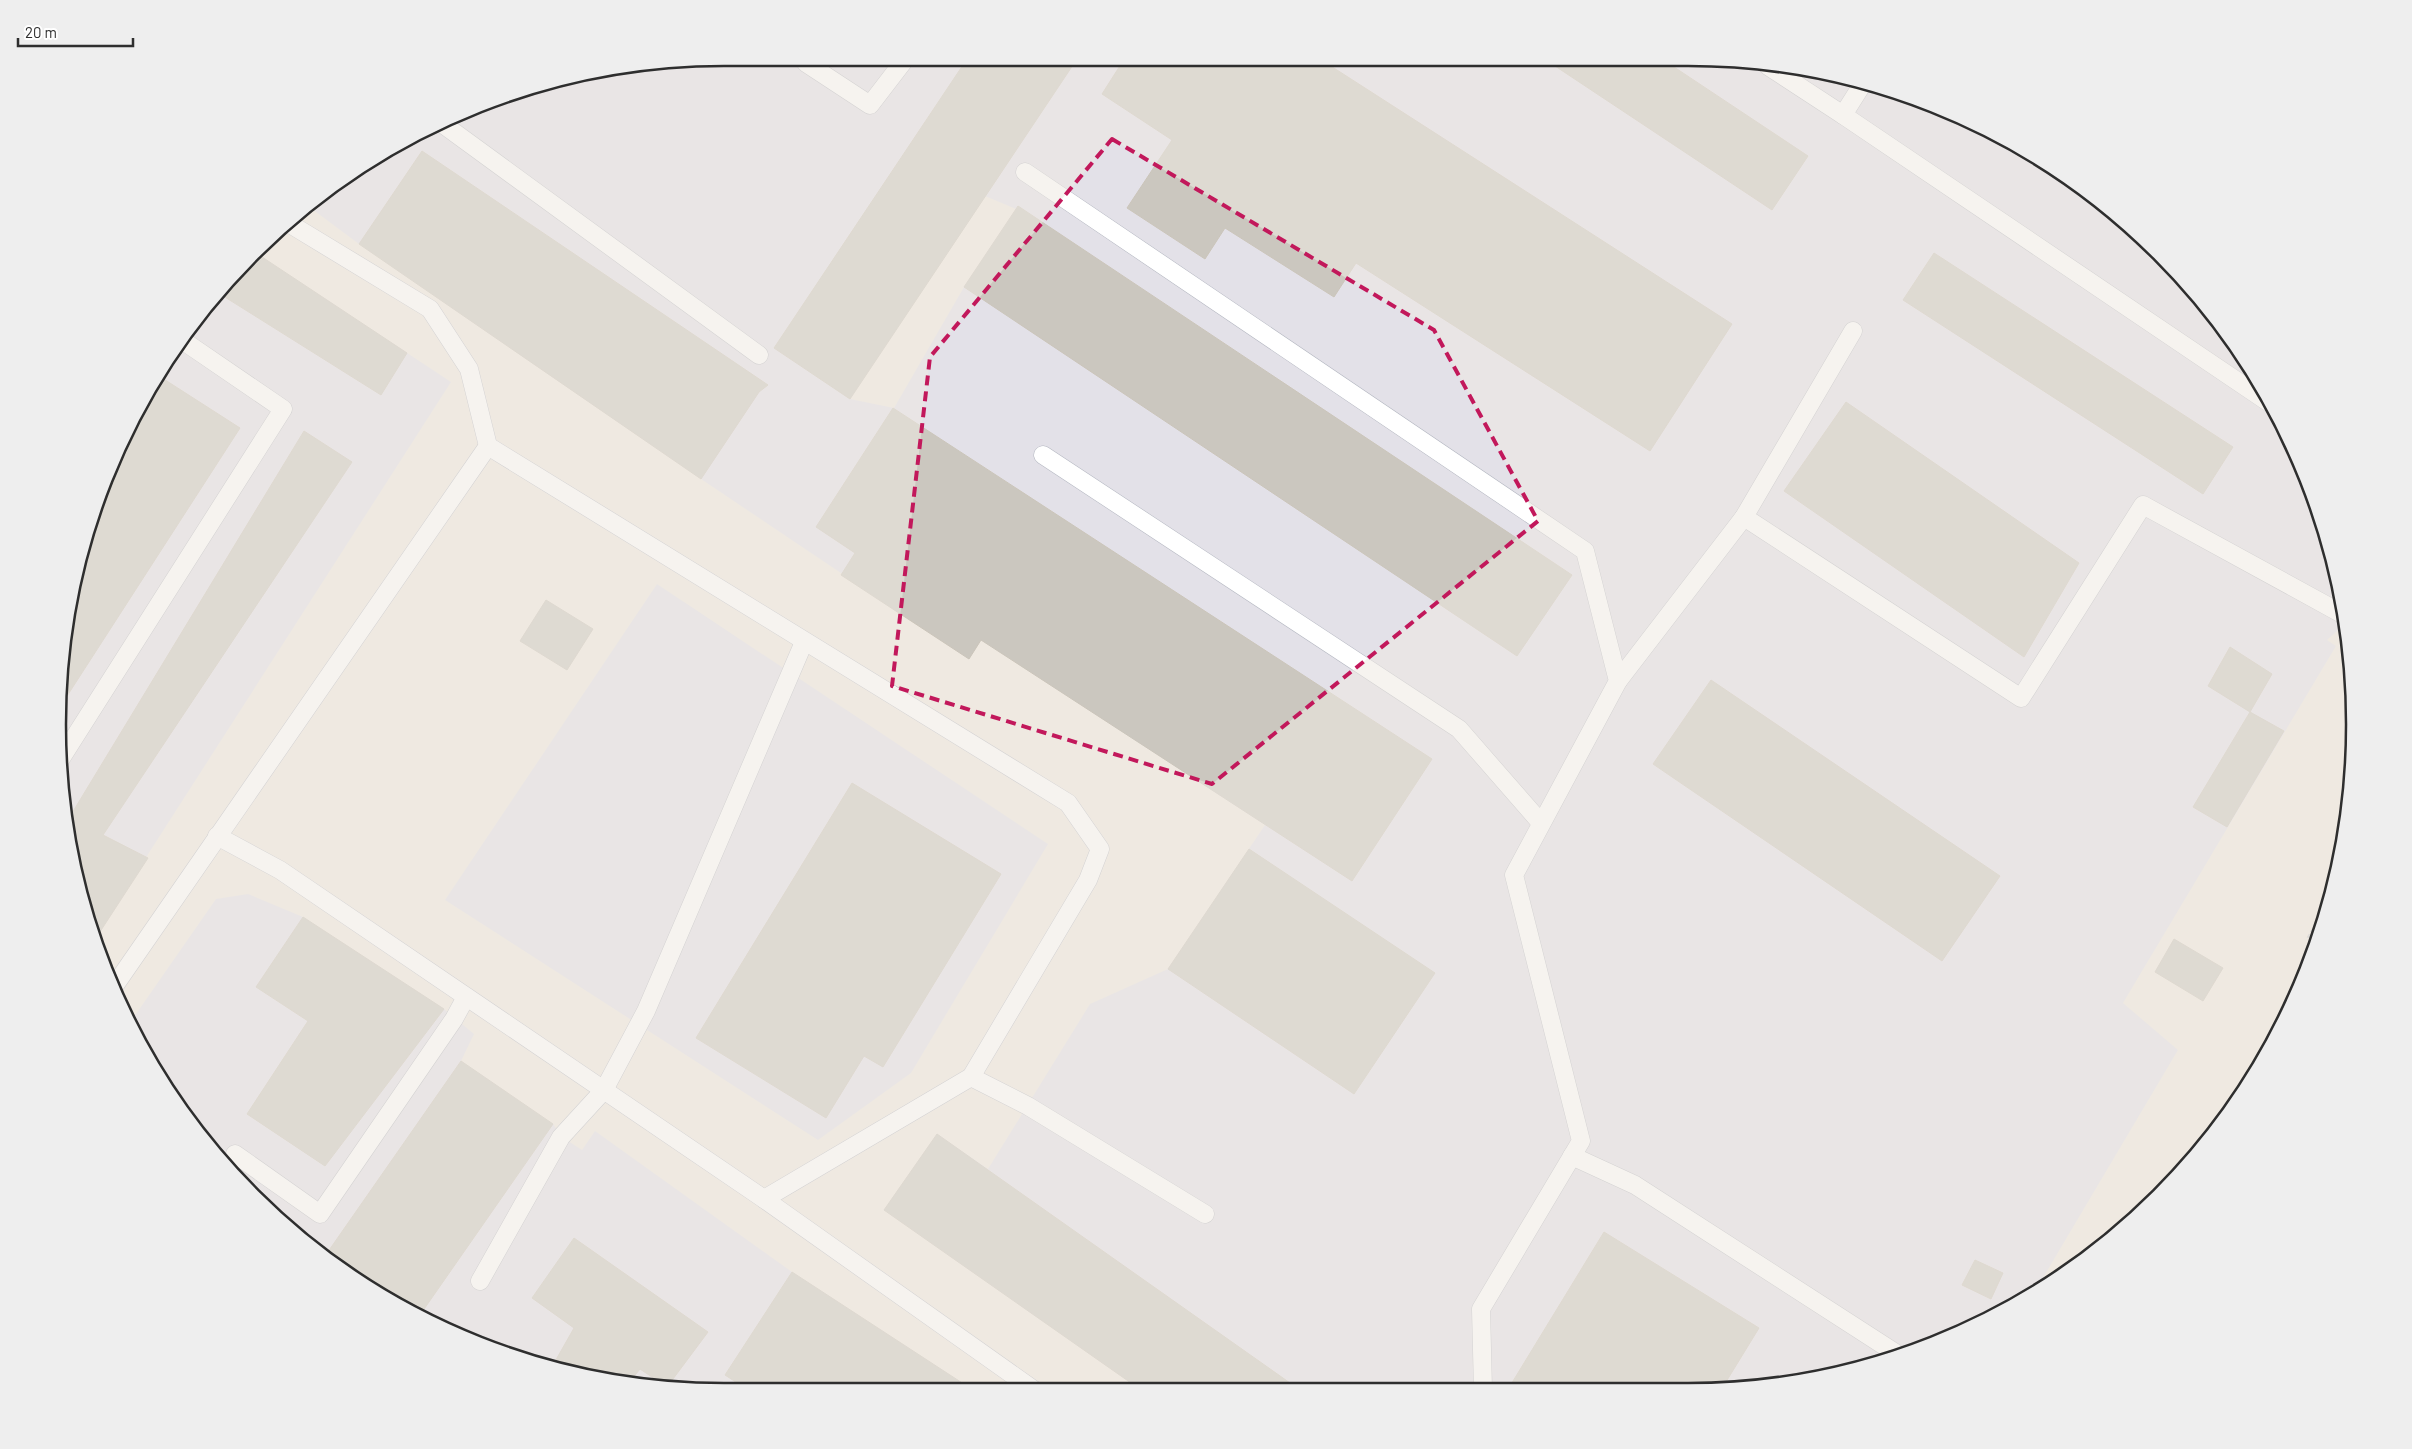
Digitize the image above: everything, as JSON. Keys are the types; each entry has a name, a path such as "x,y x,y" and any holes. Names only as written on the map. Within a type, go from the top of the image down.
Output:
{"lane":[{"path":"811,66 870,105 899,66"},
{"path":"1779,73 2258,395"},
{"path":"1843,115 1859,89"},
{"path":"447,127 759,356"},
{"path":"1025,172 1585,551 1618,680"},
{"path":"294,227 430,310 469,370 488,446 1068,803 1100,849 1088,880 971,1077 764,1199"},
{"path":"1483,1383 1481,1309 1581,1142 1514,875 1618,680 1744,517 1853,331"},
{"path":"67,749 284,408 188,344"},
{"path":"118,981 488,446"},
{"path":"1043,455 1459,729 1542,823"},
{"path":"1744,517 2021,698 2142,505 2335,610"},
{"path":"480,1281 562,1137 604,1090 646,1011 804,642"},
{"path":"218,836 280,870 764,1199 1024,1383"},
{"path":"235,1154 320,1214 454,1019 466,997"},
{"path":"971,1077 1028,1106 1205,1214"},
{"path":"1572,1156 1635,1185 1891,1350"}],"path":[{"path":"2308,938 2313,930"}],"highlighted area":[{"path":"1112,139 1434,330 1538,521 1212,784 892,686 930,357"}],"shaded area":[{"path":"724,66 1688,66 1773,72 1816,79 1899,101 1939,116 2017,154 2088,202 2122,230 2182,290 2210,324 2258,395 2296,473 2311,513 2333,596 2338,630 2327,640 2336,646 2123,1003 2178,1050 2042,1279 2017,1295 1939,1333 1899,1348 1816,1370 1773,1377 1688,1383 1131,1383 884,1210 937,1134 988,1169 1090,1004 1168,969 1265,825 981,640 969,659 701,479 359,244 314,210 359,177 395,154 473,116 513,101 596,79 639,72","holes":["985,196 1016,209 964,287 894,408 850,399"]},
{"path":"262,257 451,382 99,930 79,853 68,768 66,724 72,639 79,596 89,554 101,513 116,473 154,395 177,359 230,290"},
{"path":"657,584 1048,844 911,1073 818,1140 445,900"},
{"path":"248,894 303,917 444,1009 474,1034 461,1061 553,1124 562,1137 582,1150 595,1131 792,1272 962,1383 724,1383 639,1377 596,1370 513,1348 473,1333 395,1295 359,1272 290,1219 230,1159 177,1090 154,1054 134,1016 216,899"}],"building":[{"path":"962,66 1072,66 850,399 774,348"},
{"path":"1120,66 1331,66 1732,324 1650,451 1356,263 1334,297 1225,228 1205,259 1127,208 1172,140 1102,94"},
{"path":"1555,66 1673,66 1808,156 1772,210"},
{"path":"422,151 768,385 759,392 701,479 359,244"},
{"path":"1018,206 1572,575 1517,656 964,287"},
{"path":"1934,253 2233,447 2203,494 1903,300"},
{"path":"262,257 407,353 381,395 224,297"},
{"path":"164,379 240,428 67,696 72,639 79,596 101,513 134,433"},
{"path":"1846,402 2079,563 2024,657 1784,491"},
{"path":"893,408 1432,759 1352,881 981,640 969,659 841,575 855,553 816,527"},
{"path":"304,431 352,462 103,835 148,858 100,932 79,853 72,812"},
{"path":"546,600 593,629 567,670 520,641"},
{"path":"2230,647 2272,674 2250,712 2208,686"},
{"path":"1711,680 2000,876 1942,961 1653,764"},
{"path":"2250,712 2284,731 2227,827 2193,807"},
{"path":"852,783 1001,874 883,1067 864,1056 826,1118 696,1038"},
{"path":"1249,849 1435,973 1354,1094 1168,969"},
{"path":"303,917 444,1009 325,1166 247,1114 308,1021 256,987"},
{"path":"2174,939 2223,968 2203,1001 2155,972"},
{"path":"461,1061 553,1124 423,1310 395,1295 329,1250"},
{"path":"937,1134 1290,1383 1131,1383 884,1210"},
{"path":"1604,1232 1759,1328 1726,1381 1512,1383"},
{"path":"574,1238 708,1332 672,1380 654,1378 640,1369 634,1376 596,1370 556,1360 574,1328 532,1298"},
{"path":"1975,1260 2003,1273 1991,1299 1962,1285"},
{"path":"792,1272 962,1383 737,1383 725,1375"}]}
